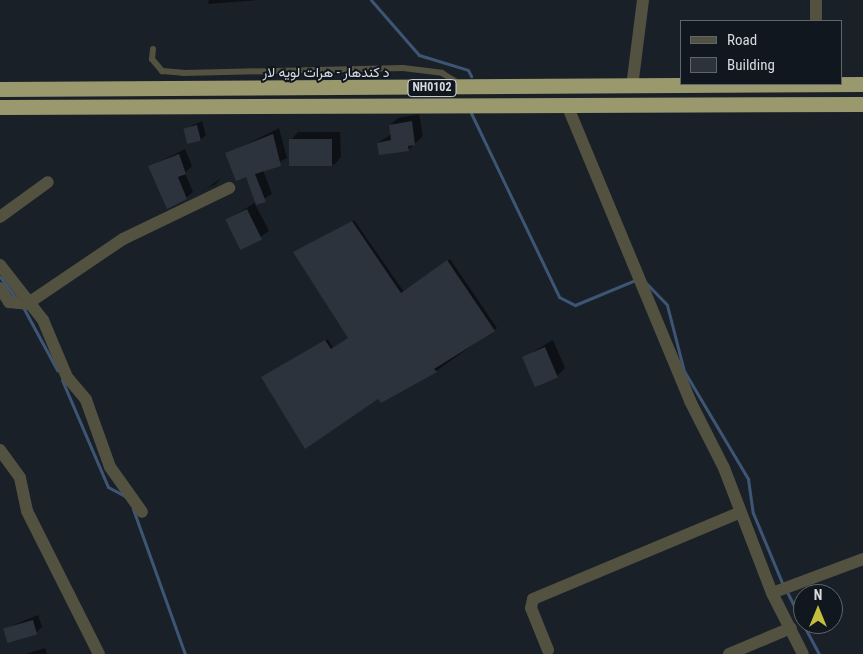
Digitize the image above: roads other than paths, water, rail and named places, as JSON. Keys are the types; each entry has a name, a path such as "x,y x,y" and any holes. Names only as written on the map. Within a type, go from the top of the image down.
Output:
{"highway":[{"name":"د کندهار - هرات لويه لار","path":"843,84 863,84"},
{"name":"د کندهار - هرات لويه لار","path":"0,89 568,88 755,85"},
{"path":"155,88 156,106"},
{"path":"567,104 568,88"},
{"name":"NH0102","path":"0,107 863,104"}],"street":[{"path":"632,87 644,0"},
{"path":"816,0 816,20"},
{"path":"567,104 639,283 724,468 739,514 779,590 791,628 803,654"},
{"path":"0,217 48,182"},
{"path":"25,304 123,239 229,188"},
{"path":"0,265 25,304"},
{"path":"0,288 25,304 43,320 67,377 86,400 110,468 142,512"},
{"path":"0,450 20,478 27,511 99,654"},
{"path":"548,650 531,608 533,599 739,514"},
{"path":"779,590 863,559"},
{"path":"729,654 791,628"}],"lane":[{"path":"153,50 152,59 162,71 176,73 403,68 442,74 466,88"}],"waterway":[{"path":"371,0 419,55 468,70 471,76"},
{"path":"471,113 559,297 575,305 635,280"},
{"path":"0,277 16,298"},
{"path":"646,283 667,305 684,371 748,479 753,513 783,585"},
{"path":"23,307 57,370"},
{"path":"62,380 108,487 125,496"},
{"path":"133,509 185,654"},
{"path":"786,590 793,604"},
{"path":"808,634 819,654"}]}
